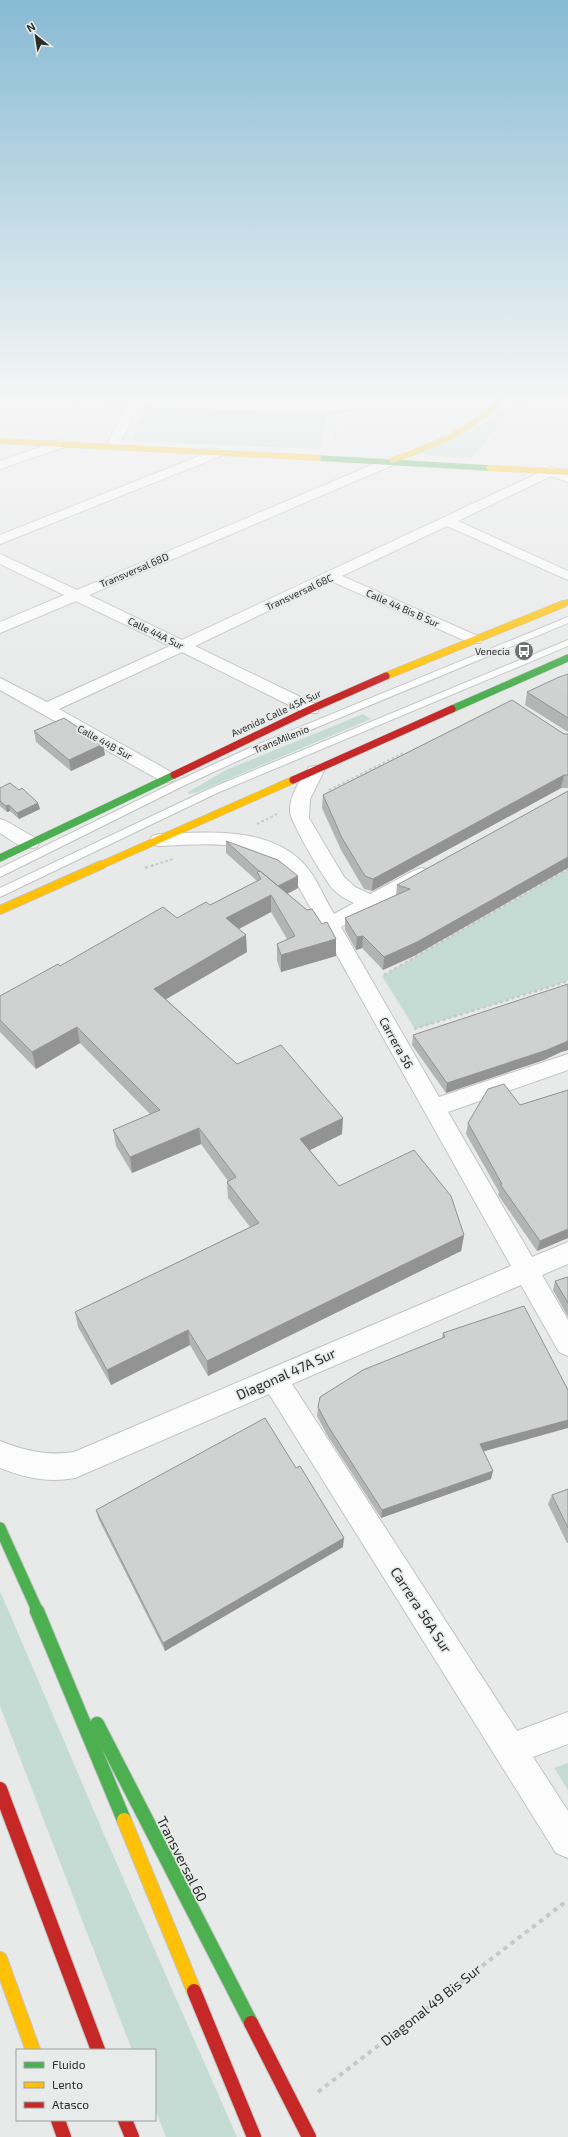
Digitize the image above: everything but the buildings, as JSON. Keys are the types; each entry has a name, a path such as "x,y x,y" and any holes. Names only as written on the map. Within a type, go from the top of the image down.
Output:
{"main road":[{"name":"Avenida Calle 45A Sur","path":"0,858 167,776 311,709 568,602"},
{"path":"0,910 568,658"},
{"path":"0,1528 30,1593 84,1699"},
{"path":"30,1593 254,2137"},
{"name":"Transversal 60","path":"91,1714 309,2137"},
{"path":"0,1789 98,2049"},
{"path":"0,1959 32,2049"},
{"path":"58,2121 64,2137"},
{"path":"125,2121 132,2137"}],"street":[{"path":"0,540 108,497"},
{"name":"Transversal 68D","path":"0,628 307,497"},
{"name":"Transversal 68C","path":"46,709 183,646 497,497"},
{"path":"447,521 568,576"},
{"name":"Calle 44A Sur","path":"0,558 311,709"},
{"name":"Calle 44 Bis B Sur","path":"331,576 476,640"},
{"name":"Calle 44B Sur","path":"0,683 167,776"},
{"path":"315,771 299,797 298,804 300,818 337,881 344,889 353,895 371,902"},
{"path":"0,825 30,843"},
{"name":"Carrera 56","path":"159,840 225,839 267,848 280,854 298,869 524,1270 568,1344"},
{"path":"330,925 439,864"},
{"path":"433,1108 568,1062"},
{"name":"Diagonal 47A Sur","path":"0,1454 36,1467 55,1469 75,1465 274,1380 524,1270 568,1253"},
{"name":"Carrera 56A Sur","path":"274,1380 568,1841"},
{"path":"510,1750 568,1728"}],"lane":[{"name":"TransMilenio","path":"0,873 179,784 251,751 568,620"},
{"name":"TransMilenio","path":"0,893 213,791 568,643"}],"path":[{"path":"225,839 298,804"},
{"path":"364,985 568,869"},
{"path":"392,1036 568,981"},
{"name":"Diagonal 49 Bis Sur","path":"295,2110 568,1900"}],"green space":[{"path":"363,714 371,719 198,792 188,794 188,792 226,770"},
{"path":"568,869 568,981 415,1029 382,976"},
{"path":"0,1591 106,1839 237,2137 166,2137 156,2112 156,2049 132,2049 0,1706"},
{"path":"568,1763 568,1790 554,1768"}],"traffic: fast":[{"path":"452,709 568,658"},
{"path":"0,858 174,775"},
{"path":"0,1528 30,1593 124,1820"},
{"path":"97,1724 251,2023"}],"traffic: slow":[{"path":"386,676 568,602"},
{"path":"0,910 293,780"},
{"path":"124,1820 194,1991"},
{"path":"0,1959 33,2049"}],"traffic: jam":[{"path":"174,775 311,709 386,676"},
{"path":"293,780 452,709"},
{"path":"0,1789 98,2049"},
{"path":"194,1991 254,2137"},
{"path":"251,2023 309,2137"},
{"path":"58,2121 64,2137"},
{"path":"125,2121 132,2137"}],"place":[{"name":"Venecia","path":"524,651"}]}
